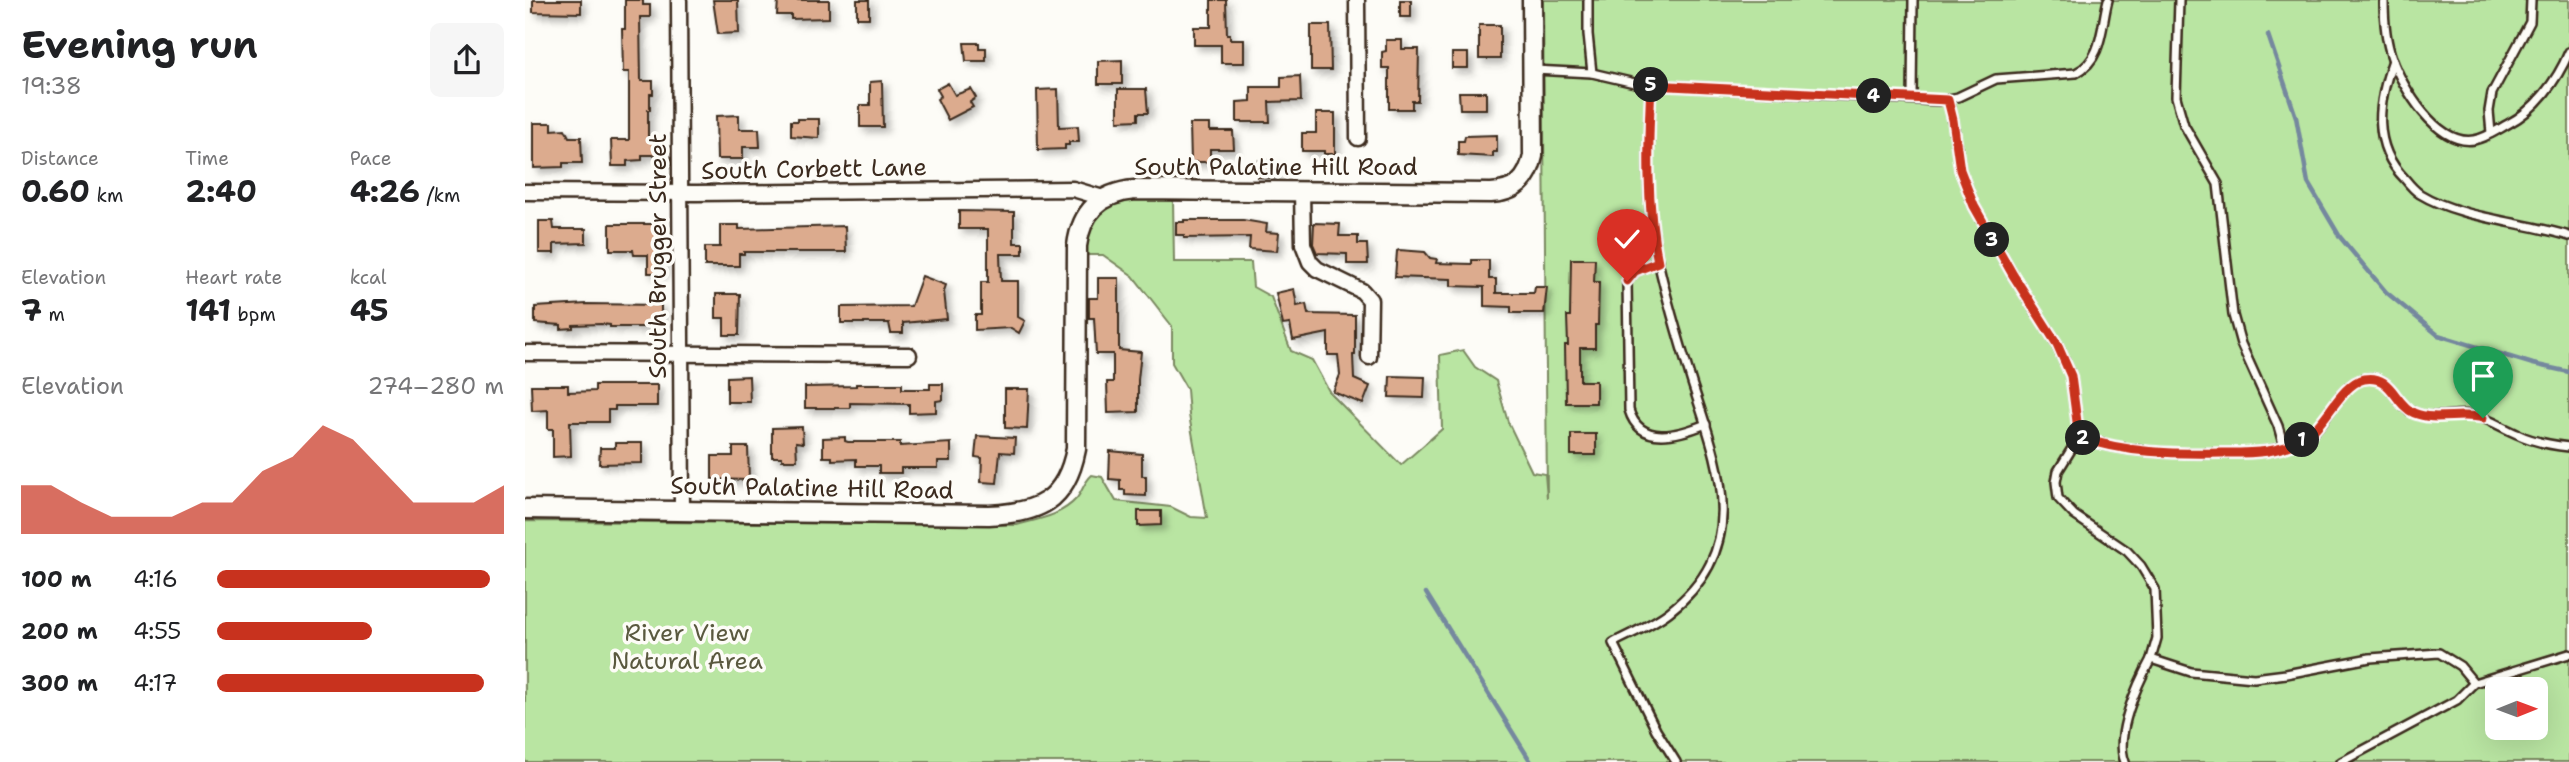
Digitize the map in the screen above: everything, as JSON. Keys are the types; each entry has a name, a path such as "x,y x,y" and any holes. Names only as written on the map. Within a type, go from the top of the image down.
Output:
{"street":[{"name":"South Brugger Street","path":"679,0 682,511"},
{"path":"1357,0 1358,138"},
{"name":"South Palatine Hill Road","path":"525,509 1011,514 1035,508 1059,492 1068,479 1076,449 1077,247 1085,217 1103,198 1135,190 1491,193 1510,190 1526,177 1533,156 1532,0"},
{"name":"South Corbett Lane","path":"525,192 1073,189 1103,198"},
{"path":"1303,192 1303,244 1310,262 1317,270 1362,291 1370,300 1369,357"},
{"path":"526,353 681,356 909,355"}],"lane":[{"path":"1588,0 1588,34 1593,72"},
{"path":"1912,98 1913,0"},
{"path":"1532,70 1593,72 1627,82 1651,85 1948,100 1996,79 2076,73 2084,69 2098,48 2108,0"},
{"path":"2179,0 2176,97 2184,125 2218,184 2233,315 2241,344 2278,426 2284,447"},
{"path":"2384,0 2385,32 2392,60 2421,110 2441,130 2465,140 2474,140 2491,133 2523,116 2563,67 2569,52"},
{"path":"2491,133 2489,111 2492,93 2530,22 2531,0"},
{"path":"2392,60 2379,113 2382,144 2394,169 2419,193 2484,217 2527,224 2569,236"},
{"path":"1651,85 1647,176 1658,262 1719,470 1724,500 1722,523 1714,555 1701,578 1670,612 1652,624 1613,642 1656,730 1676,762"},
{"path":"1948,100 1960,170 1974,206 2006,264 2057,344 2071,376 2079,437 2058,471 2056,492 2074,515 2127,551 2152,581 2155,589 2157,638 2151,659 2131,704 2123,737 2125,762"},
{"path":"1658,262 1635,271 1627,281 1629,410 1643,431 1657,435 1672,435 1706,424"},
{"path":"2079,437 2111,447 2162,454 2259,453 2302,440 2314,431 2353,384 2370,379 2387,384 2406,408 2413,412 2436,416 2472,415 2521,436 2569,447"},
{"path":"2151,659 2191,672 2254,678 2369,658 2439,653 2460,666 2474,683"},
{"path":"2341,762 2457,700 2474,683 2569,654"}],"green space":[{"name":"River View Natural Area","path":"1543,0 2569,0 2569,762 525,762 525,521 1017,525 1064,509 1077,498 1092,475 1102,477 1116,501 1171,507 1191,517 1207,518 1187,389 1172,363 1172,326 1133,276 1103,255 1083,255 1083,243 1097,213 1114,202 1136,198 1173,199 1174,262 1251,262 1253,287 1271,297 1291,351 1312,360 1330,393 1401,465 1442,429 1440,355 1463,350 1475,367 1496,381 1508,422 1532,472 1545,474 1547,498"}],"building":[{"path":"533,0 581,0 581,13 533,12"},
{"path":"625,0 643,0 643,5 650,5 650,17 640,17 641,81 653,81 653,94 650,94 648,110 648,139 656,139 656,155 642,155 642,160 627,161 627,166 612,166 611,140 629,140 629,72 623,72 622,29 625,29"},
{"path":"713,0 738,0 739,33 718,34"},
{"path":"778,0 829,0 829,18 791,19 791,15 777,15"},
{"path":"857,0 869,0 869,18 857,18"},
{"path":"1211,0 1226,0 1227,34 1230,34 1230,39 1244,39 1244,63 1221,63 1221,45 1194,45 1194,27 1211,27"},
{"path":"1400,0 1411,0 1411,17 1400,17"},
{"path":"1311,25 1330,25 1331,70 1311,70"},
{"path":"1479,25 1500,25 1500,59 1479,59"},
{"path":"1386,40 1402,40 1402,49 1419,49 1418,101 1412,101 1412,109 1389,109 1389,68 1382,68 1382,52 1386,51"},
{"path":"964,43 979,43 979,48 986,48 986,61 966,61"},
{"path":"1452,53 1468,53 1468,68 1452,68"},
{"path":"1122,60 1122,84 1098,84 1098,61"},
{"path":"1300,76 1301,101 1269,102 1270,122 1237,122 1237,102 1251,101 1251,87 1281,87 1281,77"},
{"path":"882,81 883,127 860,127 860,105 870,105 870,82"},
{"path":"948,83 955,95 971,89 976,98 970,102 973,107 948,120 937,99 941,96 937,89"},
{"path":"1058,89 1059,127 1078,126 1079,142 1069,142 1065,149 1038,150 1037,90"},
{"path":"1118,89 1146,89 1148,113 1138,113 1138,120 1118,121"},
{"path":"1459,92 1486,92 1486,109 1460,109"},
{"path":"1316,113 1335,113 1335,154 1302,151 1302,133 1316,133"},
{"path":"739,115 739,129 759,129 760,147 743,147 743,159 717,159 716,116"},
{"path":"819,119 819,138 791,136 791,121"},
{"path":"534,123 552,123 552,130 565,129 569,137 581,137 582,163 534,168"},
{"path":"1190,124 1210,124 1210,131 1233,131 1234,149 1210,149 1210,162 1191,162"},
{"path":"1497,135 1497,152 1493,152 1493,157 1458,155 1458,141 1464,141 1465,136"},
{"path":"1259,160 1275,161 1274,178 1258,177"},
{"path":"959,211 1014,212 1014,243 1023,243 1023,254 1000,254 1001,281 1018,281 1018,317 1025,321 1019,333 1011,328 975,330 975,315 981,315 981,282 988,282 988,229 959,229"},
{"path":"1243,220 1267,224 1266,232 1279,233 1277,251 1249,249 1250,237 1184,238 1184,235 1176,235 1176,222"},
{"path":"539,221 553,221 554,229 586,229 586,243 554,244 554,253 539,253"},
{"path":"1314,223 1340,224 1339,236 1358,236 1358,244 1367,244 1368,264 1347,264 1347,254 1317,253 1313,244"},
{"path":"610,224 660,224 663,273 648,273 648,255 634,255 633,250 610,250"},
{"path":"720,225 739,225 739,229 845,226 846,252 744,252 739,254 739,266 705,266 705,247 720,247"},
{"path":"1399,250 1425,252 1430,258 1437,259 1436,263 1472,264 1472,260 1489,260 1489,279 1496,279 1496,293 1534,293 1535,287 1547,287 1544,313 1511,313 1511,307 1484,306 1484,287 1451,286 1451,279 1395,277"},
{"path":"1571,259 1595,259 1594,282 1599,282 1595,348 1580,348 1580,381 1596,381 1596,403 1566,403 1565,345 1568,345"},
{"path":"922,276 946,285 944,291 947,319 903,323 903,333 891,333 889,323 841,323 841,307 911,306"},
{"path":"1098,278 1119,278 1119,350 1141,352 1138,412 1108,413 1107,382 1113,382 1113,354 1096,354 1094,318 1089,318 1089,298 1098,298"},
{"path":"1294,289 1297,306 1306,304 1308,314 1355,315 1354,379 1370,386 1363,404 1333,392 1340,375 1338,355 1328,355 1328,333 1293,340 1290,324 1283,325 1276,293"},
{"path":"716,294 740,294 739,335 724,335 724,318 716,318"},
{"path":"587,304 661,305 661,322 647,322 647,327 610,327 601,324 573,325 573,328 561,329 561,325 535,323 535,307"},
{"path":"749,376 750,402 727,402 727,377"},
{"path":"1390,376 1425,377 1424,398 1389,397"},
{"path":"902,384 902,389 930,389 930,384 943,384 943,400 936,401 936,412 909,413 909,404 850,403 850,408 805,408 805,387"},
{"path":"531,385 568,385 568,392 595,391 595,385 657,385 657,406 615,406 615,410 608,410 608,422 570,422 571,456 553,457 553,429 548,429 548,410 532,411"},
{"path":"1005,389 1029,389 1027,429 1005,428"},
{"path":"802,427 803,443 796,442 797,460 772,457 772,428"},
{"path":"1571,434 1596,434 1596,455 1571,455"},
{"path":"977,436 1015,438 1014,453 1000,452 997,483 981,482 982,458 975,457"},
{"path":"845,437 848,442 900,442 900,446 951,443 951,461 938,461 938,468 901,468 901,473 879,473 879,466 856,466 856,459 832,460 832,457 823,457 823,438"},
{"path":"615,443 642,443 642,463 599,464 600,448 615,448"},
{"path":"733,447 748,447 749,480 712,479 712,456 733,456"},
{"path":"1110,451 1142,454 1146,496 1125,495 1125,490 1120,490 1120,480 1109,479"},
{"path":"1138,511 1161,511 1161,525 1138,526"}],"waterway":[{"path":"2268,35 2296,117 2308,183 2340,237 2386,292 2438,335 2569,372"},
{"path":"1426,593 1531,762"}],"route":[{"path":"1627,281 1635,271 1658,262 1647,176 1651,85 1948,100 1960,170 1974,206 2013,275 2057,344 2071,376 2079,437 2111,447 2162,454 2273,451 2302,440 2326,418 2347,388 2370,379 2387,384 2406,408 2421,415 2472,415 2483,418"}]}
